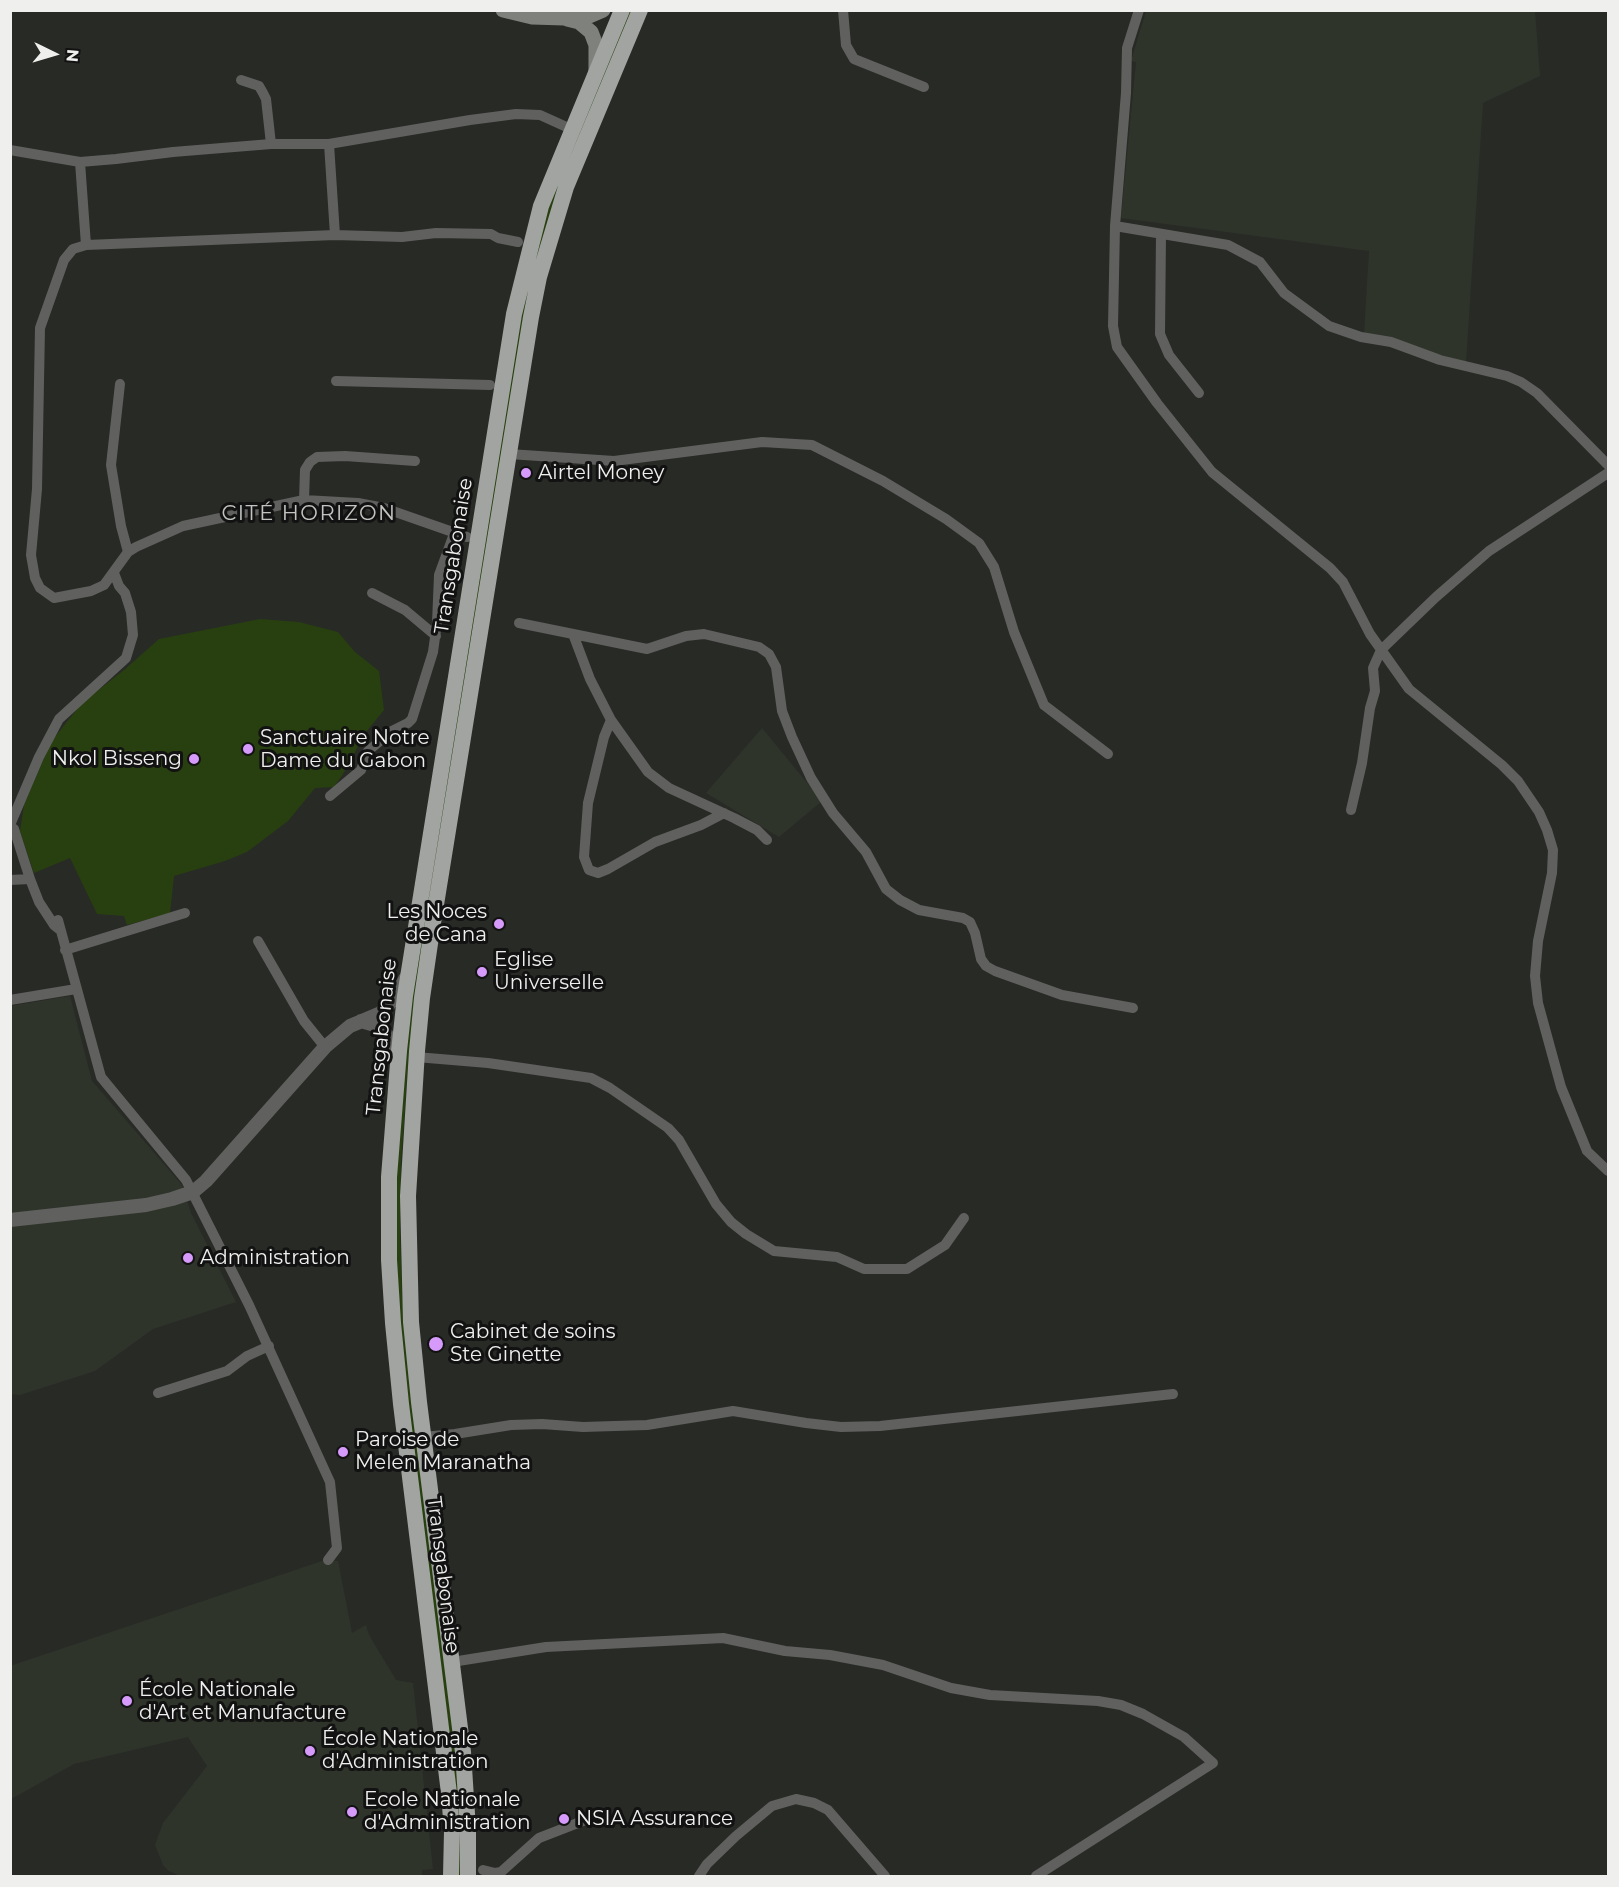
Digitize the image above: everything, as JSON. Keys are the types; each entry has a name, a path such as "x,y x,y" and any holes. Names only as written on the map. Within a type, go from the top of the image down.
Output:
{"highway":[{"name":"Transgabonaise","path":"451,1876 452,1831 449,1793 400,1404 389,1260 389,1177 399,1051 409,970 514,314 541,206 622,10"},
{"name":"Transgabonaise","path":"476,1873 453,1662 423,1437 411,1322 407,1239 409,1158 416,1057 433,923 531,317 566,187 640,10"}],"main road":[{"path":"502,10 532,17 564,18 579,22 591,32 596,45 596,72"},
{"path":"564,18 572,15 589,16 603,10"}],"street":[{"path":"843,10 846,45 854,59 924,87"},
{"path":"1139,10 1127,48 1126,93 1115,226 1113,326 1117,347 1157,403 1212,472 1330,568 1343,582 1370,634 1409,689 1503,765 1518,781 1539,812 1552,850 1552,873 1538,941 1535,976 1538,1003 1561,1087 1587,1151 1608,1171"},
{"path":"241,80 259,86 266,99 271,144"},
{"path":"10,150 80,162 271,144 329,144 516,114 540,115 571,129"},
{"path":"329,144 335,235"},
{"path":"80,162 87,245"},
{"path":"1115,226 1228,245 1260,262 1284,293 1329,326 1361,337 1391,342 1440,360 1521,381 1537,393 1608,465"},
{"path":"467,537 404,514 358,502 304,500 190,524 135,547 128,552 104,585 91,591 54,598 40,588 34,578 31,555 36,506 40,327 64,260 73,249 87,245 335,235 402,237 436,233 491,234 498,238 518,242"},
{"path":"1161,234 1160,334 1169,355 1199,393"},
{"path":"336,381 490,385"},
{"path":"120,384 111,465 120,526 128,552"},
{"path":"509,454 614,461 762,442 812,445 883,481 946,519 979,543 994,567 1014,632 1044,705 1108,754"},
{"path":"304,500 305,470 317,457 345,456 415,461"},
{"path":"1351,810 1362,763 1374,690 1373,668 1381,650 1436,597 1489,551 1608,473"},
{"path":"330,796 362,770 368,750 412,719 433,652 439,575 454,534"},
{"path":"114,573 131,612 133,635 126,658 59,719 39,757 10,825 14,829 39,902 54,925 59,925 100,1077 186,1180 193,1192 268,1346 330,1482 337,1548 328,1560"},
{"path":"372,593 405,610 436,636"},
{"path":"519,623 647,649 686,636 704,634 759,647 769,654 776,667 782,711 811,777 833,813 866,852 886,889 900,900 920,910 963,918 970,922 981,959 986,966 995,971 1062,995 1132,1008"},
{"path":"573,634 590,679 611,720 648,771 669,788 757,830 767,840"},
{"path":"611,720 604,737 588,803 584,857 589,870 598,873 608,869 655,842 701,825 724,813"},
{"path":"10,880 30,879"},
{"path":"65,950 185,913"},
{"path":"258,941 304,1021 325,1047"},
{"path":"10,1220 146,1205 193,1192 214,1173 325,1047 350,1026 375,1016 390,1004 409,970"},
{"path":"10,1000 76,989"},
{"path":"361,1021 384,1030 399,1051"},
{"path":"416,1057 488,1063 591,1078 610,1088 668,1128 679,1140 716,1204 731,1222 774,1251 837,1257 864,1269 907,1269 945,1245 964,1218"},
{"path":"158,1393 227,1371 247,1356 268,1346"},
{"path":"423,1437 511,1425 542,1424 583,1428 647,1425 733,1411 841,1427 880,1426 1173,1394"},
{"path":"453,1662 546,1647 723,1638 785,1651 830,1655 883,1665 951,1688 990,1695 1098,1701 1121,1705 1143,1714 1184,1737 1213,1763 1035,1876"},
{"path":"699,1876 707,1864 736,1836 772,1806 796,1799 814,1803 828,1810 885,1876"},
{"path":"476,1873 501,1872 539,1838 588,1819 610,1821"}],"shaded area":[{"path":"1146,11 1535,11 1540,76 1483,103 1466,362 1364,335 1369,251 1121,218 1136,62 1131,61"},
{"path":"762,728 822,801 779,837 706,793"},
{"path":"70,996 92,1081 182,1185 191,1213 236,1302 153,1329 95,1371 20,1395 10,1394 10,1006"},
{"path":"325,1560 338,1561 352,1633 366,1625 369,1635 396,1680 413,1683 433,1869 422,1870 422,1876 180,1876 169,1871 163,1865 155,1845 163,1823 207,1766 188,1737 74,1764 11,1799 10,1666"}],"green space":[{"path":"627,11 633,11 560,184 409,1053 401,1162 402,1293 459,1783 462,1876 457,1876 397,1293 396,1162 408,1017 514,346 546,211"},
{"path":"260,619 299,622 338,632 355,652 379,671 384,710 362,737 349,765 334,787 315,788 288,821 247,852 174,876 170,913 127,925 124,916 97,914 70,858 34,873 20,831 24,805 51,742 82,703 159,639"}],"place":[{"name":"Airtel Money","path":"526,473"},
{"name":"Sanctuaire Notre Dame du Gabon","path":"248,749"},
{"name":"Nkol Bisseng","path":"194,759"},
{"name":"Les Noces de Cana","path":"499,924"},
{"name":"Eglise Universelle","path":"482,972"},
{"name":"Administration","path":"188,1258"},
{"name":"Cabinet de soins Ste Ginette","path":"436,1344"},
{"name":"Paroise de Melen Maranatha","path":"343,1452"},
{"name":"École Nationale d'Art et Manufacture","path":"127,1701"},
{"name":"École Nationale d'Administration","path":"310,1751"},
{"name":"Ecole Nationale d'Administration","path":"352,1812"},
{"name":"NSIA Assurance","path":"564,1819"}],"district":[{"name":"CITÉ HORIZON","path":"309,514"}]}
